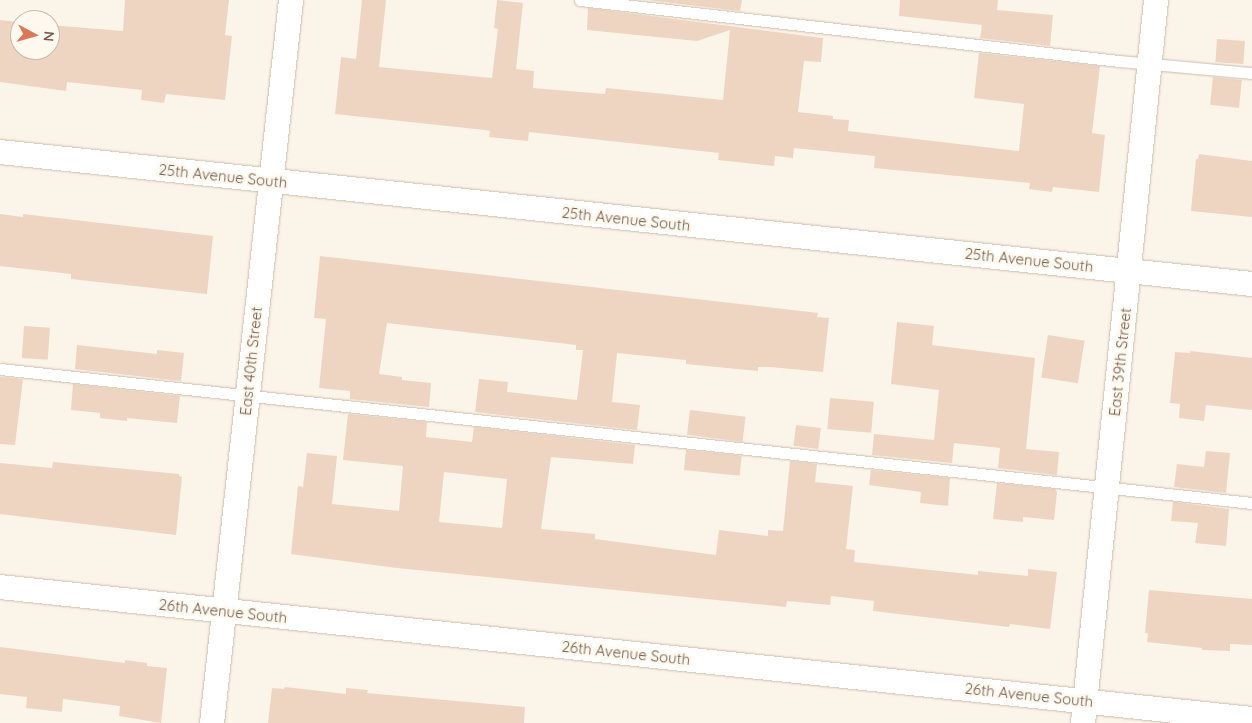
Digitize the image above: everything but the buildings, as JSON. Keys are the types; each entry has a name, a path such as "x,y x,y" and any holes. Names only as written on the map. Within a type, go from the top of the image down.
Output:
{"street":[{"name":"East 40th Street","path":"212,723 246,395 291,0"},
{"name":"East 39th Street","path":"1084,712 1156,0"},
{"name":"25th Avenue South","path":"0,152 1252,284"},
{"name":"26th Avenue South","path":"0,588 224,611 1084,712 1252,719"}],"lane":[{"path":"580,0 1252,73"},
{"path":"0,369 1252,502"}]}
